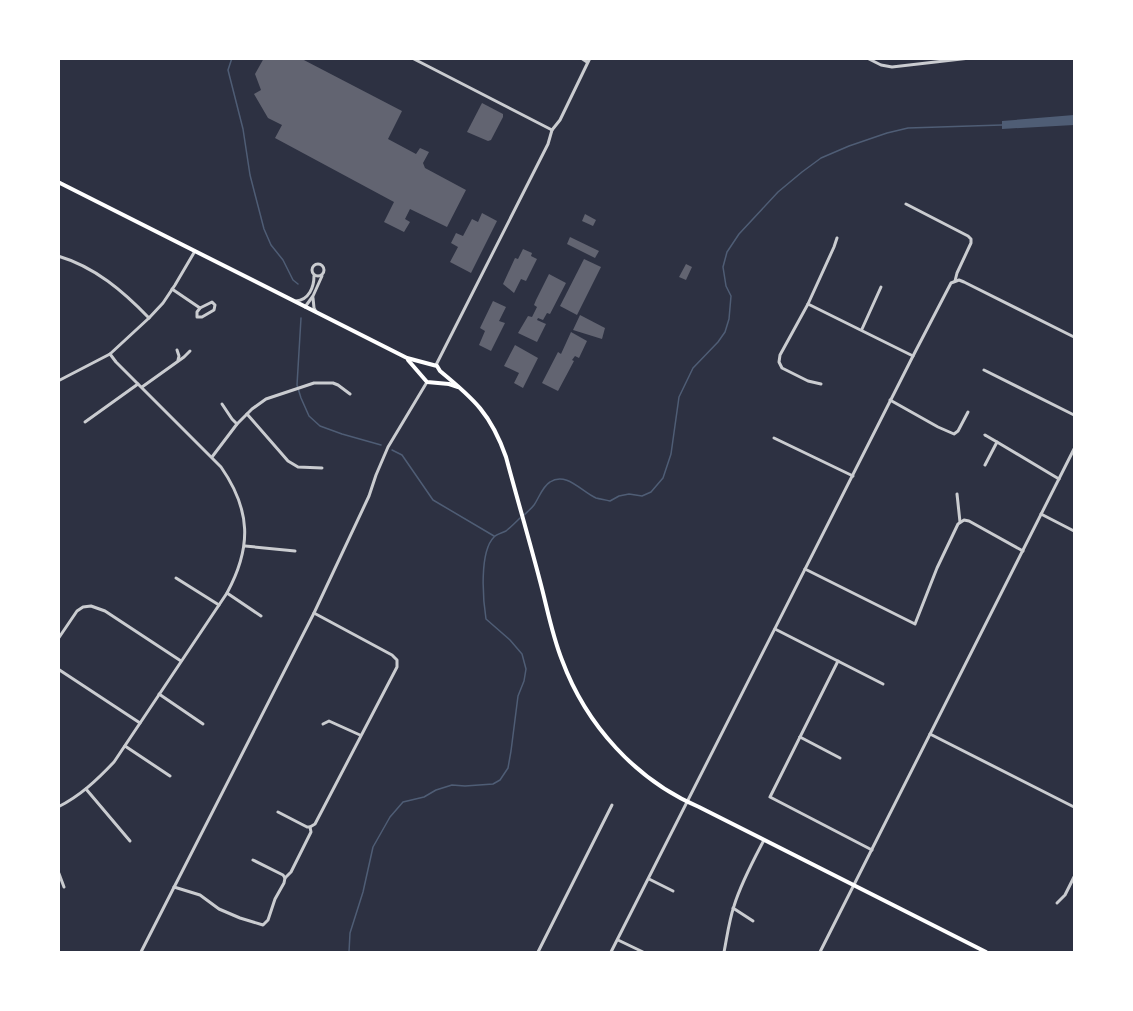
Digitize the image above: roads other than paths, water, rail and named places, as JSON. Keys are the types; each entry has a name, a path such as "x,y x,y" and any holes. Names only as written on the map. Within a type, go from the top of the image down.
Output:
{"main road":[{"path":"58,182 407,358 436,365 468,394 489,419 499,436 562,661 574,690 608,740 630,762 664,789 986,952"},
{"path":"407,358 427,382 459,387"},
{"path":"422,376 423,369 429,364"},
{"path":"434,383 440,378 440,371"}],"street":[{"path":"412,58 552,130"},
{"path":"436,365 548,144 552,130 562,116 584,73 589,60 581,58"},
{"path":"867,58 881,65 892,67 970,58"},
{"path":"906,204 971,239 957,273 957,281"},
{"path":"821,384 808,381 782,368 779,362 780,355 807,304 837,238"},
{"path":"58,381 110,354 149,318 172,290 195,251"},
{"path":"58,256 88,268 107,280 149,318"},
{"path":"318,264 322,265 325,268 323,275 314,296 304,307 314,284 313,267 318,264"},
{"path":"314,274 323,275"},
{"path":"611,952 951,283 964,282 1074,337"},
{"path":"862,330 881,287"},
{"path":"172,290 200,308"},
{"path":"314,296 314,308 318,314"},
{"path":"294,302 306,298"},
{"path":"212,302 215,305 214,310 199,318 196,315 200,308 212,302"},
{"path":"807,304 913,356"},
{"path":"177,350 179,356 177,362"},
{"path":"85,422 146,383 190,351"},
{"path":"58,807 86,789 114,762 227,593 235,578 245,546 245,525 239,500 227,476 212,457 110,354"},
{"path":"984,370 1074,415"},
{"path":"141,952 314,613 369,496 388,447 427,382"},
{"path":"212,457 237,424 266,399 314,383 333,383 350,394"},
{"path":"890,400 953,434 957,433 968,412"},
{"path":"222,404 237,424"},
{"path":"247,414 288,461 298,467 322,468"},
{"path":"985,435 1059,479"},
{"path":"774,438 853,476"},
{"path":"985,465 997,442"},
{"path":"820,952 1074,449"},
{"path":"957,494 960,522"},
{"path":"1041,514 1074,531"},
{"path":"805,569 915,624 950,538 960,522 969,521 1023,551"},
{"path":"245,546 295,551"},
{"path":"176,578 219,605"},
{"path":"227,593 261,616"},
{"path":"58,639 77,611 91,606 105,611 181,661"},
{"path":"308,827 315,824 397,667 397,660 392,655 314,613"},
{"path":"776,629 882,684"},
{"path":"838,661 770,797 872,850"},
{"path":"58,669 140,723"},
{"path":"159,694 202,723"},
{"path":"322,724 329,721 360,735"},
{"path":"930,734 1074,807"},
{"path":"800,737 840,758"},
{"path":"125,746 170,776"},
{"path":"86,789 130,841"},
{"path":"538,952 612,805"},
{"path":"174,887 200,895 219,909 263,925 268,920 285,878 291,872 311,832 308,827 278,812"},
{"path":"724,952 733,908 764,840"},
{"path":"253,860 285,878"},
{"path":"58,872 64,887"},
{"path":"1057,903 1065,895 1074,877"},
{"path":"649,879 673,891"},
{"path":"733,908 753,921"},
{"path":"618,940 643,952"}],"water":[{"path":"1074,115 1074,125 1002,129 1002,121"}],"waterway":[{"path":"232,58 228,70 264,229 271,245 283,260 293,280 298,284"},
{"path":"524,515 534,505 545,487 556,479 568,481 596,498 610,501 629,494 642,496 651,492 663,478 671,454 679,397 693,368 718,342 725,332 729,319 731,296 726,286 723,267 727,252 739,234 778,192 802,172 821,158 849,146 908,128 1002,125"},
{"path":"301,318 297,385 309,416 320,426 381,445"},
{"path":"392,450 402,455 433,500 494,536"},
{"path":"349,952 350,933 363,892 373,847 390,817 403,802 424,797 436,790 452,785 493,784 500,780 508,768 518,696 526,669 522,654 486,619 483,576 489,544 495,536 506,531 520,518"}]}
